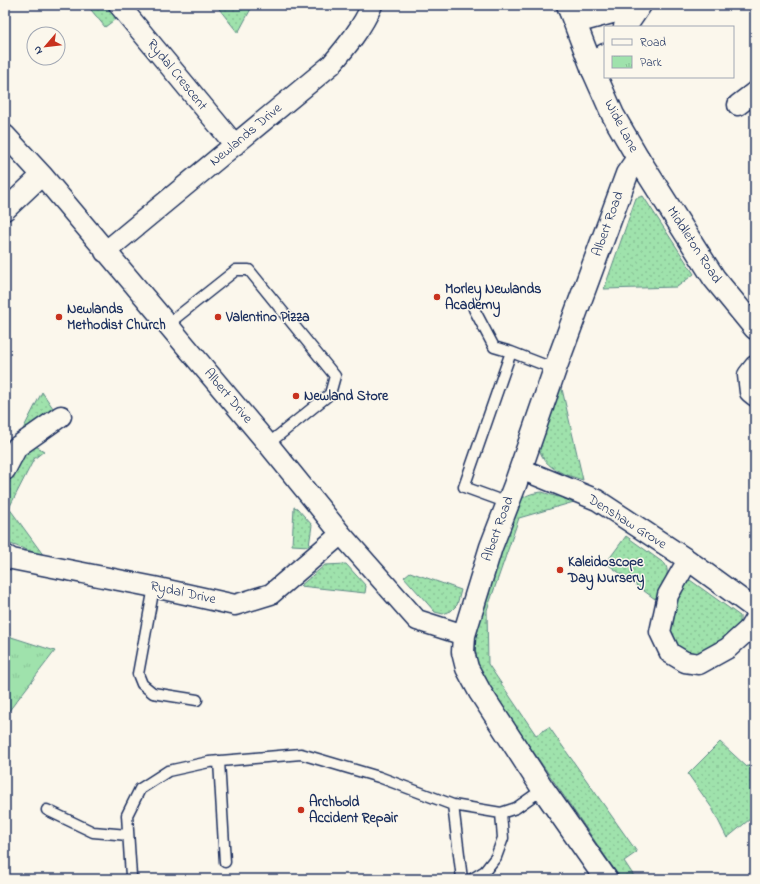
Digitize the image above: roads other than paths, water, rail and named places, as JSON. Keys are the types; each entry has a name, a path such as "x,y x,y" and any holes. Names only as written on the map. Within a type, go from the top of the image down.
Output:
{"street":[{"name":"Rydal Crescent","path":"120,5 235,145"},
{"name":"Newlands Drive","path":"105,252 330,65 349,44 366,19 372,5"},
{"path":"572,6 587,19 639,5"},
{"path":"626,26 639,5"},
{"name":"Wide Lane","path":"572,6 599,63 613,115 638,158"},
{"path":"738,104 755,92"},
{"name":"Albert Drive","path":"5,136 42,175 105,252 168,324 268,444 341,534 417,620 464,635"},
{"name":"Middleton Road","path":"638,158 714,278 755,328"},
{"name":"Albert Road","path":"606,879 543,789 480,692 467,668 463,652 464,635 491,547 521,469 555,369 626,174 638,158"},
{"path":"5,210 42,175"},
{"path":"755,366 748,375 750,392 755,396"},
{"path":"5,470 17,447 60,416"},
{"name":"Denshaw Grove","path":"521,469 597,500 688,560 755,609"},
{"name":"Rydal Drive","path":"5,555 12,559 154,587 235,605 270,594 341,534"},
{"path":"688,560 668,595 660,632 670,653 685,662 698,664 728,648 749,629 755,619"}],"lane":[{"path":"168,324 236,270 249,270 335,376 330,394 268,444"},
{"path":"474,309 494,347 555,369"},
{"path":"508,503 464,487 511,352"},
{"path":"154,587 138,674 142,684 153,694 197,700"},
{"path":"131,876 127,815 140,789 168,771 219,762 301,754 379,777 453,805 502,813 516,808 543,789"},
{"path":"219,762 225,862"},
{"path":"453,805 462,879"},
{"path":"47,810 93,832 128,835"},
{"path":"472,879 485,871 496,858 503,838 502,813"}],"place":[{"name":"Morley Newlands Academy","path":"437,297"},
{"name":"Newlands Methodist Church","path":"59,317"},
{"name":"Valentino Pizza","path":"218,317"},
{"name":"Newland Store","path":"296,396"},
{"name":"Kaleidoscope Day Nursery","path":"560,570"},
{"name":"Archbold Accident Repair","path":"301,810"}]}
